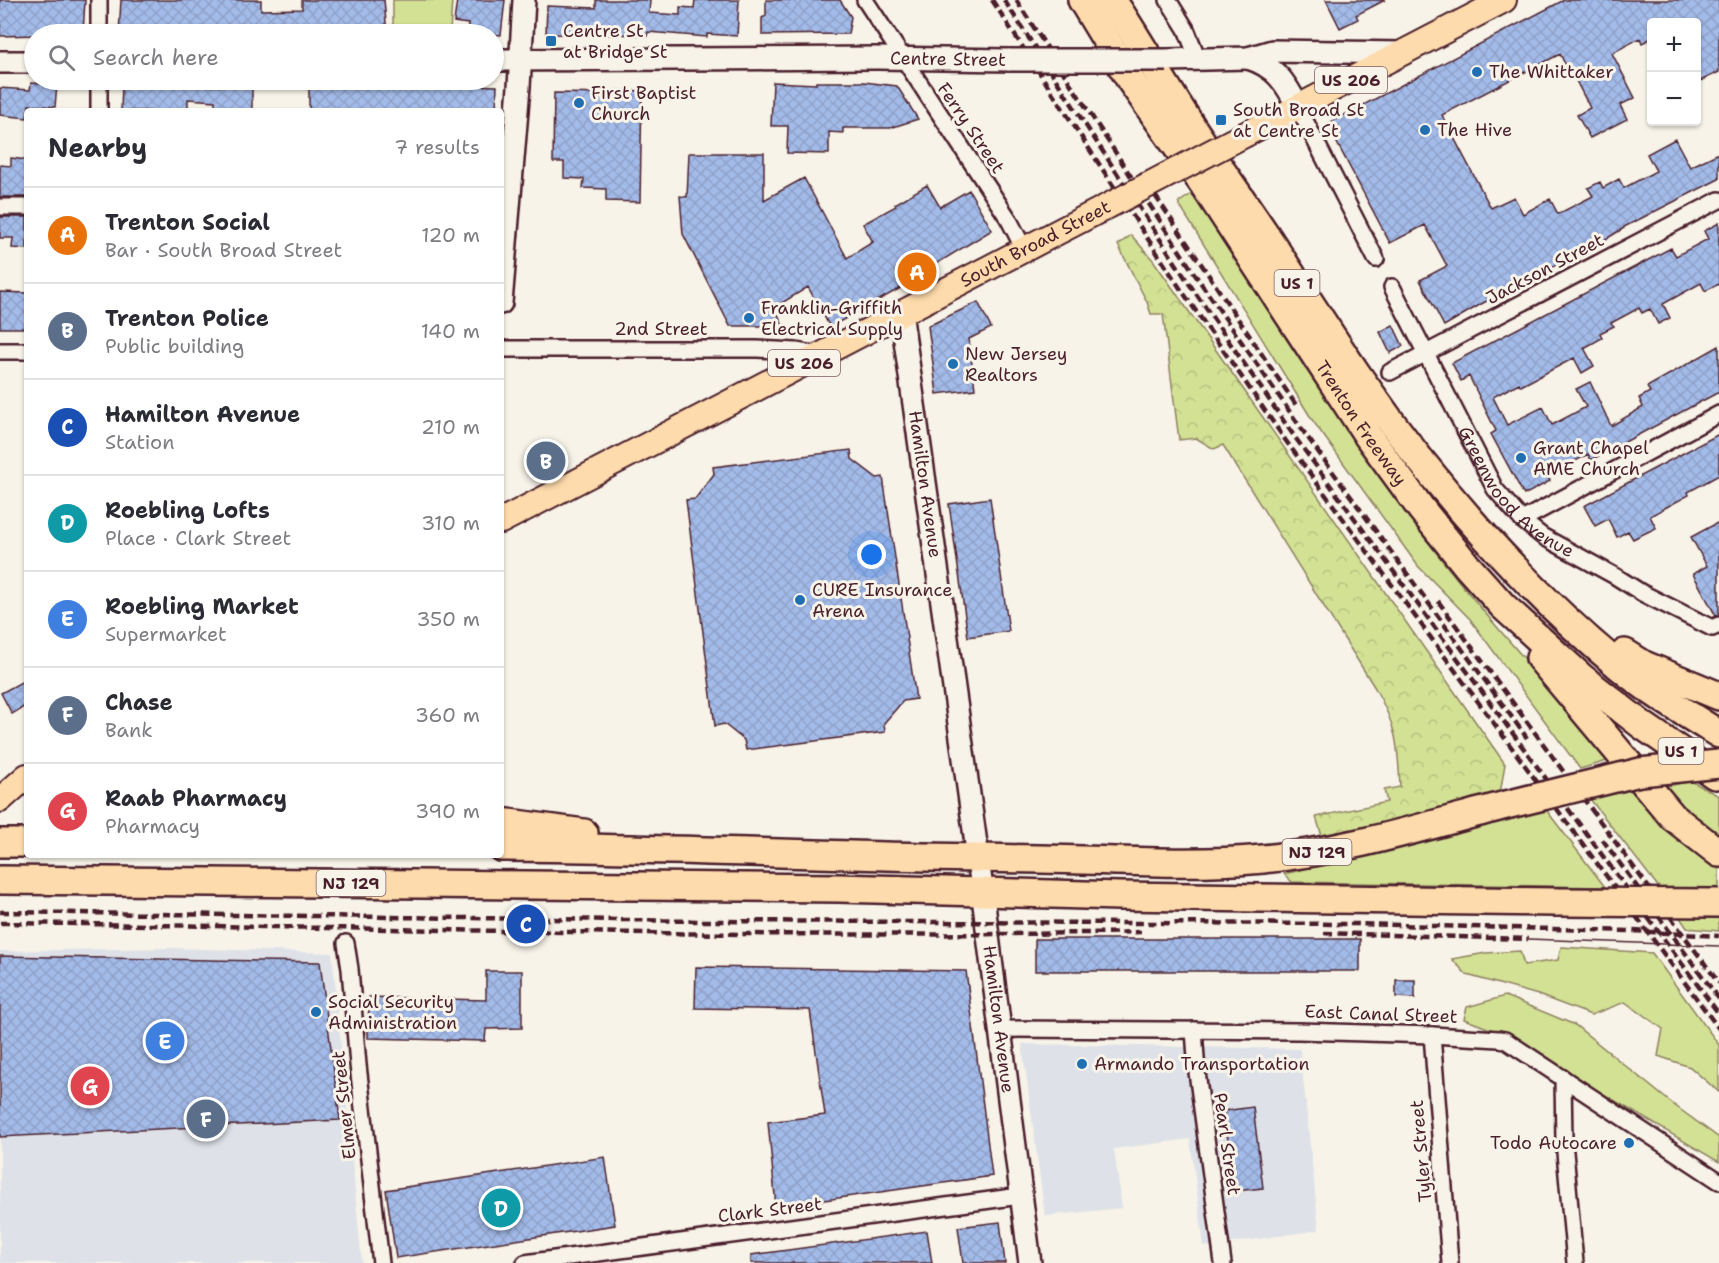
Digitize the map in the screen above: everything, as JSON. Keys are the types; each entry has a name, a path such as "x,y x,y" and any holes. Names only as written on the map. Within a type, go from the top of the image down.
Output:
{"highway":[{"name":"Trenton Freeway","path":"1082,0 1131,81 1203,185 1368,436 1422,510 1468,567 1503,606 1582,678 1631,717 1719,777"},
{"name":"Trenton Freeway","path":"1113,0 1182,112 1362,381 1408,444 1454,500 1501,553 1567,620 1620,667 1719,734"},
{"path":"1503,606 1547,668 1673,817 1719,853"},
{"path":"1567,620 1644,664 1719,696"},
{"name":"NJ 129","path":"504,847 686,849 1173,862 1264,859 1311,853 1357,843 1640,772 1719,764"},
{"path":"504,822 686,849"},
{"path":"0,843 24,843"},
{"name":"NJ 129","path":"0,880 826,888 982,893 1719,903"}],"main road":[{"name":"South Broad Street","path":"504,519 1504,0"},
{"path":"0,800 24,779"}],"street":[{"path":"99,0 99,24"},
{"path":"504,232 524,0"},
{"name":"Ferry Street","path":"865,0 1008,218 1024,249"},
{"path":"1168,0 1186,29 1198,59"},
{"name":"Centre Street","path":"504,60 901,58 1167,60 1248,58 1272,51 1403,53"},
{"path":"1248,58 1267,65 1280,76 1376,259"},
{"path":"0,62 24,62"},
{"path":"99,90 99,108"},
{"name":"Jackson Street","path":"1390,372 1719,200"},
{"path":"0,207 24,207"},
{"name":"Greenwood Avenue","path":"1392,287 1495,489 1522,520 1542,537 1642,593 1716,627"},
{"name":"Hamilton Avenue","path":"901,312 978,858 1030,1263"},
{"name":"2nd Street","path":"504,349 757,349 819,355"},
{"path":"0,351 24,351"},
{"path":"1522,520 1719,414"},
{"name":"Elmer Street","path":"346,943 381,1263"},
{"name":"East Canal Street","path":"999,1029 1432,1035 1488,1037 1505,1040 1719,1180"},
{"name":"Pearl Street","path":"1194,1030 1197,1072 1223,1263"},
{"name":"Tyler Street","path":"1432,1035 1450,1263"},
{"path":"1563,1078 1564,1141 1575,1263"},
{"name":"Clark Street","path":"525,1263 1020,1196"}],"shaded area":[{"path":"171,948 332,953 362,1263 0,1263 0,951"},
{"path":"1022,1044 1300,1049 1319,1230 1204,1247 1190,1139 1114,1149 1122,1208 1045,1216"}],"green space":[{"path":"393,0 452,0 450,24 393,24"},
{"path":"1193,193 1314,382 1411,519 1486,614 1614,759 1580,769 1470,619 1418,566 1313,421 1178,203"},
{"path":"1131,235 1153,260 1505,764 1500,794 1323,839 1316,817 1387,802 1384,790 1400,787 1397,747 1392,725 1375,688 1223,445 1214,449 1196,438 1179,440 1163,314 1151,314 1118,245"},
{"path":"1691,781 1719,796 1719,837 1659,788"},
{"path":"1637,789 1719,866 1719,889 1660,889 1590,799"},
{"path":"1547,811 1605,887 1292,882 1284,874"},
{"path":"1679,916 1719,918 1719,931 1687,928"},
{"path":"1561,947 1652,953 1719,1045 1719,1092 1690,1067 1658,1056 1663,1029 1625,1002 1591,1015 1538,995 1467,975 1452,959 1486,953 1520,951 1524,965 1558,960"},
{"path":"1505,996 1575,1025 1674,1105 1719,1138 1719,1162 1498,1032 1464,1019 1467,1007"}],"building":[{"path":"0,0 85,0 84,24 24,24 24,35 0,36"},
{"path":"121,0 261,0 261,10 302,9 302,0 384,0 386,24 120,24"},
{"path":"457,0 505,0 502,24 454,22"},
{"path":"596,0 650,0 649,13 680,15 680,7 694,8 695,0 739,0 737,36 707,34 707,37 648,32 647,36 546,34 547,6 596,8"},
{"path":"766,0 840,0 851,17 848,34 762,35 762,18 766,16"},
{"path":"1326,0 1385,0 1356,15 1358,19 1340,28"},
{"path":"1564,0 1719,0 1719,72 1701,81 1701,18 1647,18 1647,40 1642,43 1640,38 1612,53 1635,98 1620,105 1627,119 1590,138 1577,115 1590,108 1560,54 1442,115 1491,208 1514,197 1523,214 1550,199 1558,214 1593,196 1588,188 1600,182 1603,188 1619,179 1624,188 1656,171 1647,154 1675,139 1690,167 1719,153 1719,179 1624,227 1606,239 1483,303 1444,326 1420,280 1447,266 1425,225 1390,243 1327,124"},
{"path":"773,82 816,84 816,82 864,82 897,86 918,119 890,128 843,128 843,133 829,132 829,154 787,153 788,126 771,126"},
{"path":"0,88 57,90 55,107 29,105 29,108 24,108 24,118 0,115"},
{"path":"122,90 252,90 252,108 215,108 215,101 188,99 188,108 121,108"},
{"path":"309,90 497,90 496,108 309,108"},
{"path":"615,90 642,91 640,202 606,201 606,189 583,188 584,179 564,178 564,162 553,162 554,93 614,94"},
{"path":"689,153 764,153 764,200 804,178 847,258 873,242 863,224 896,206 895,204 927,185 940,207 969,190 992,230 926,270 928,273 830,327 808,287 775,307 783,326 730,326 683,234 680,196 687,197"},
{"path":"11,158 24,160 24,197 0,197 0,165 11,166"},
{"path":"0,217 24,217 24,249 12,248 13,238 0,238"},
{"path":"1719,223 1719,284 1705,291 1701,283 1663,304 1670,318 1658,324 1650,309 1642,313 1639,308 1611,323 1614,326 1600,333 1602,338 1584,348 1594,366 1582,373 1574,358 1521,386 1519,383 1493,397 1507,425 1543,407 1552,425 1586,407 1576,389 1590,382 1611,426 1643,407 1639,398 1650,392 1647,387 1719,346 1719,392 1591,460 1588,454 1548,476 1550,481 1524,495 1491,434 1496,431 1469,376 1461,381 1452,363 1671,248 1676,256 1708,239 1704,231"},
{"path":"0,292 24,293 24,328 0,328"},
{"name":"New Jersey Realtors","path":"978,302 991,328 969,339 975,389 937,394 928,326"},
{"path":"1393,325 1403,346 1390,353 1380,332"},
{"path":"1719,434 1719,475 1688,492 1689,495 1650,516 1656,528 1633,539 1628,531 1617,537 1608,519 1595,526 1584,506"},
{"name":"CURE Insurance Arena","path":"851,450 852,459 877,478 883,477 916,699 903,701 884,723 885,732 746,750 744,740 724,724 715,726 686,500 695,499 714,474 713,467"},
{"path":"990,498 1009,631 968,637 949,504"},
{"path":"1719,522 1719,615 1716,616 1693,574 1707,566 1691,537"},
{"path":"24,681 24,707 12,714 1,693"},
{"path":"1035,939 1360,939 1360,971 1035,971"},
{"path":"0,956 320,962 340,1120 0,1137"},
{"path":"696,967 966,971 992,1176 776,1207 768,1122 825,1115 810,1010 695,1008"},
{"path":"486,971 522,971 522,1028 486,1029 485,1041 368,1038 369,997 486,1000"},
{"path":"1396,980 1415,980 1415,998 1396,997"},
{"path":"1253,1107 1263,1188 1235,1191 1224,1111"},
{"path":"605,1157 615,1225 396,1258 386,1190"},
{"path":"1000,1222 1005,1263 963,1263 958,1227"},
{"path":"927,1231 932,1263 751,1263 751,1255"}],"tram line":[{"path":"1528,939 1719,946"}],"railway":[{"path":"992,0 1180,288 1286,441 1719,1029"},
{"path":"1004,0 1188,282 1294,436 1719,1014"},
{"path":"1016,0 1196,276 1303,431 1527,738"},
{"path":"1140,173 1296,405"},
{"path":"1438,601 1719,983"},
{"path":"1602,839 1719,999"},
{"path":"0,912 702,921 1357,924 1632,931 1719,936"},
{"path":"0,923 713,934 1141,932"},
{"path":"1324,933 1528,939"}],"place":[{"name":"Centre St at Bridge St","path":"551,41"},
{"name":"The Whittaker","path":"1477,72"},
{"name":"First Baptist Church","path":"579,103"},
{"name":"South Broad St at Centre St","path":"1221,120"},
{"name":"The Hive","path":"1425,130"},
{"name":"Trenton Social","path":"917,272"},
{"name":"Franklin-Griffith Electrical Supply","path":"749,318"},
{"name":"New Jersey Realtors","path":"953,364"},
{"name":"Grant Chapel AME Church","path":"1521,458"},
{"name":"Trenton Police","path":"546,461"},
{"name":"CURE Insurance Arena","path":"800,600"},
{"name":"Hamilton Avenue","path":"526,924"},
{"name":"Social Security Administration","path":"316,1012"},
{"name":"Roebling Market","path":"165,1041"},
{"name":"Armando Transportation","path":"1082,1064"},
{"name":"Raab Pharmacy","path":"90,1086"},
{"name":"Chase","path":"206,1119"},
{"name":"Todo Autocare","path":"1629,1143"},
{"name":"Roebling Lofts","path":"501,1208"}]}
